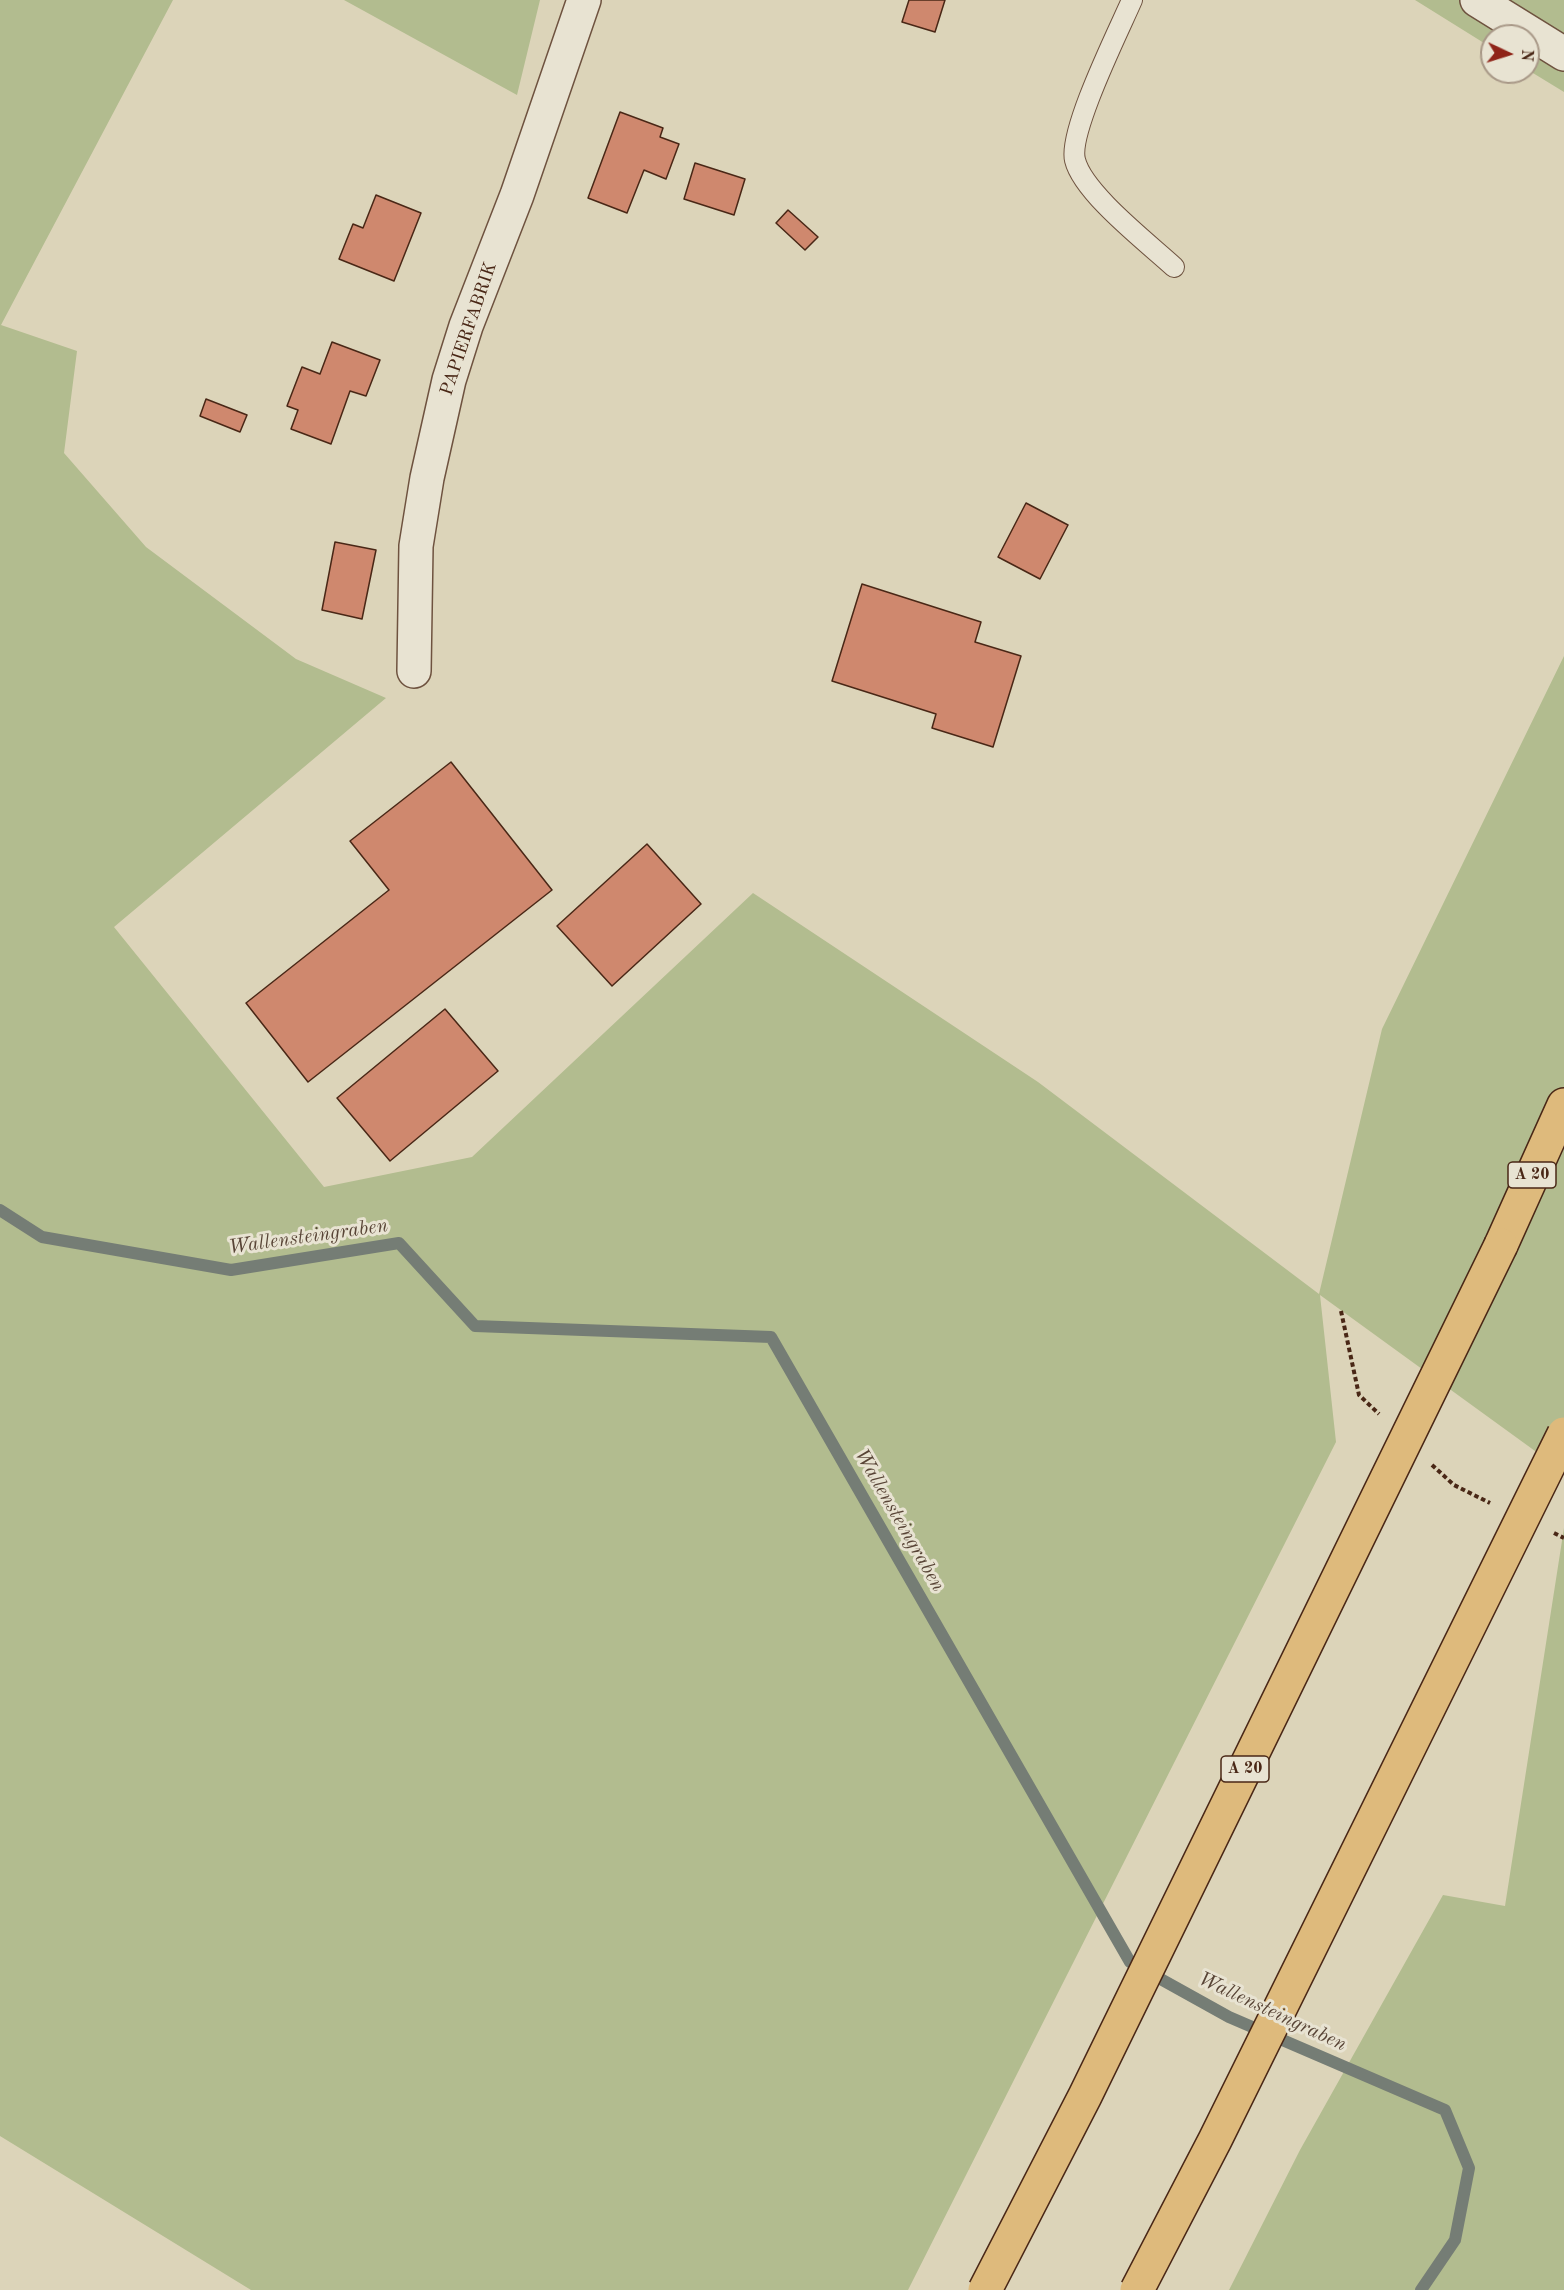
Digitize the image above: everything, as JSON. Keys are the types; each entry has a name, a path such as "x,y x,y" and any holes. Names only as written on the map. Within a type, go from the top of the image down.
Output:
{"highway":[{"name":"A 20","path":"985,2290 1085,2096 1501,1245 1564,1105"},
{"path":"1137,2290 1220,2129 1564,1434"}],"street":[{"name":"PAPIERFABRIK","path":"414,671 416,546 427,478 449,380 466,326 517,195 584,0"},
{"path":"1477,0 1564,54"}],"lane":[{"path":"1132,0 1078,129 1074,159 1089,188 1174,267"}],"green space":[{"path":"0,0 173,0 1,325 77,351 64,453 146,547 296,659 386,698 114,927 324,1187 472,1157 753,893 1038,1082 1319,1294 1382,1029 1564,656 1564,1472 1320,1295 1336,1442 908,2290 251,2290 0,2136"},
{"path":"344,0 540,0 517,95"},
{"path":"1415,0 1564,0 1564,92 1540,77 1540,24 1480,24 1480,41"},
{"path":"1564,1528 1564,2290 1229,2290 1300,2150 1443,1895 1505,1906"}],"building":[{"path":"909,0 945,0 935,32 902,22"},
{"path":"620,112 663,128 660,137 679,144 666,179 644,170 627,213 588,198"},
{"path":"695,163 745,179 734,215 684,199"},
{"path":"376,195 421,213 394,281 339,259 353,224 363,228"},
{"path":"788,210 818,237 805,250 776,223"},
{"path":"332,342 380,360 366,396 350,391 331,444 291,429 298,410 287,406 302,367 320,374"},
{"path":"206,399 247,415 240,432 200,416"},
{"path":"1026,503 1068,525 1040,579 998,557"},
{"path":"335,542 376,550 362,619 322,610"},
{"path":"862,584 981,622 975,642 1021,656 993,747 932,728 936,714 832,681"},
{"path":"451,762 552,890 308,1082 246,1003 389,890 350,841"},
{"path":"647,844 701,904 612,986 557,926"},
{"path":"445,1009 498,1071 390,1161 337,1098"}],"waterway":[{"name":"Wallensteingraben","path":"0,1210 42,1237 231,1270 399,1243 475,1326 771,1337 1130,1962 1229,2017 1445,2110 1469,2168 1455,2240 1421,2290"}]}
